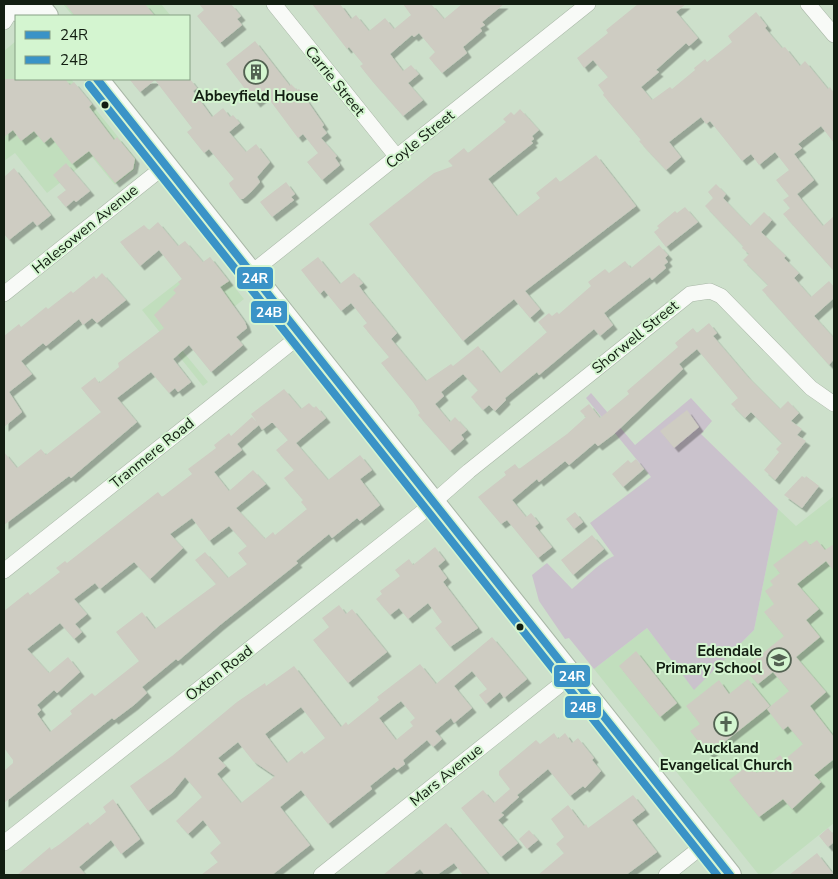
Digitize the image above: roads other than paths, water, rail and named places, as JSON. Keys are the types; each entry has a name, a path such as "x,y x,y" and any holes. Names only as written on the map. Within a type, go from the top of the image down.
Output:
{"main road":[{"path":"37,4 46,15"},
{"path":"98,80 730,875"}],"street":[{"path":"4,23 15,4"},
{"path":"21,15 37,4"},
{"name":"Carrie Street","path":"274,4 397,158"},
{"name":"Coyle Street","path":"251,273 588,4"},
{"path":"808,4 834,35"},
{"name":"Halesowen Avenue","path":"4,294 166,165"},
{"name":"Shorwell Street","path":"433,502 681,300 700,291 721,296 730,303 811,388 834,404"},
{"name":"Tranmere Road","path":"4,571 301,335"},
{"name":"Oxton Road","path":"4,844 433,502"},
{"name":"Mars Avenue","path":"321,875 571,676"},
{"path":"666,875 705,844"}],"place":[{"name":"Abbeyfield House","path":"256,72"},
{"name":"Edendale Primary School","path":"779,660"},
{"name":"Auckland Evangelical Church","path":"726,724"}]}
